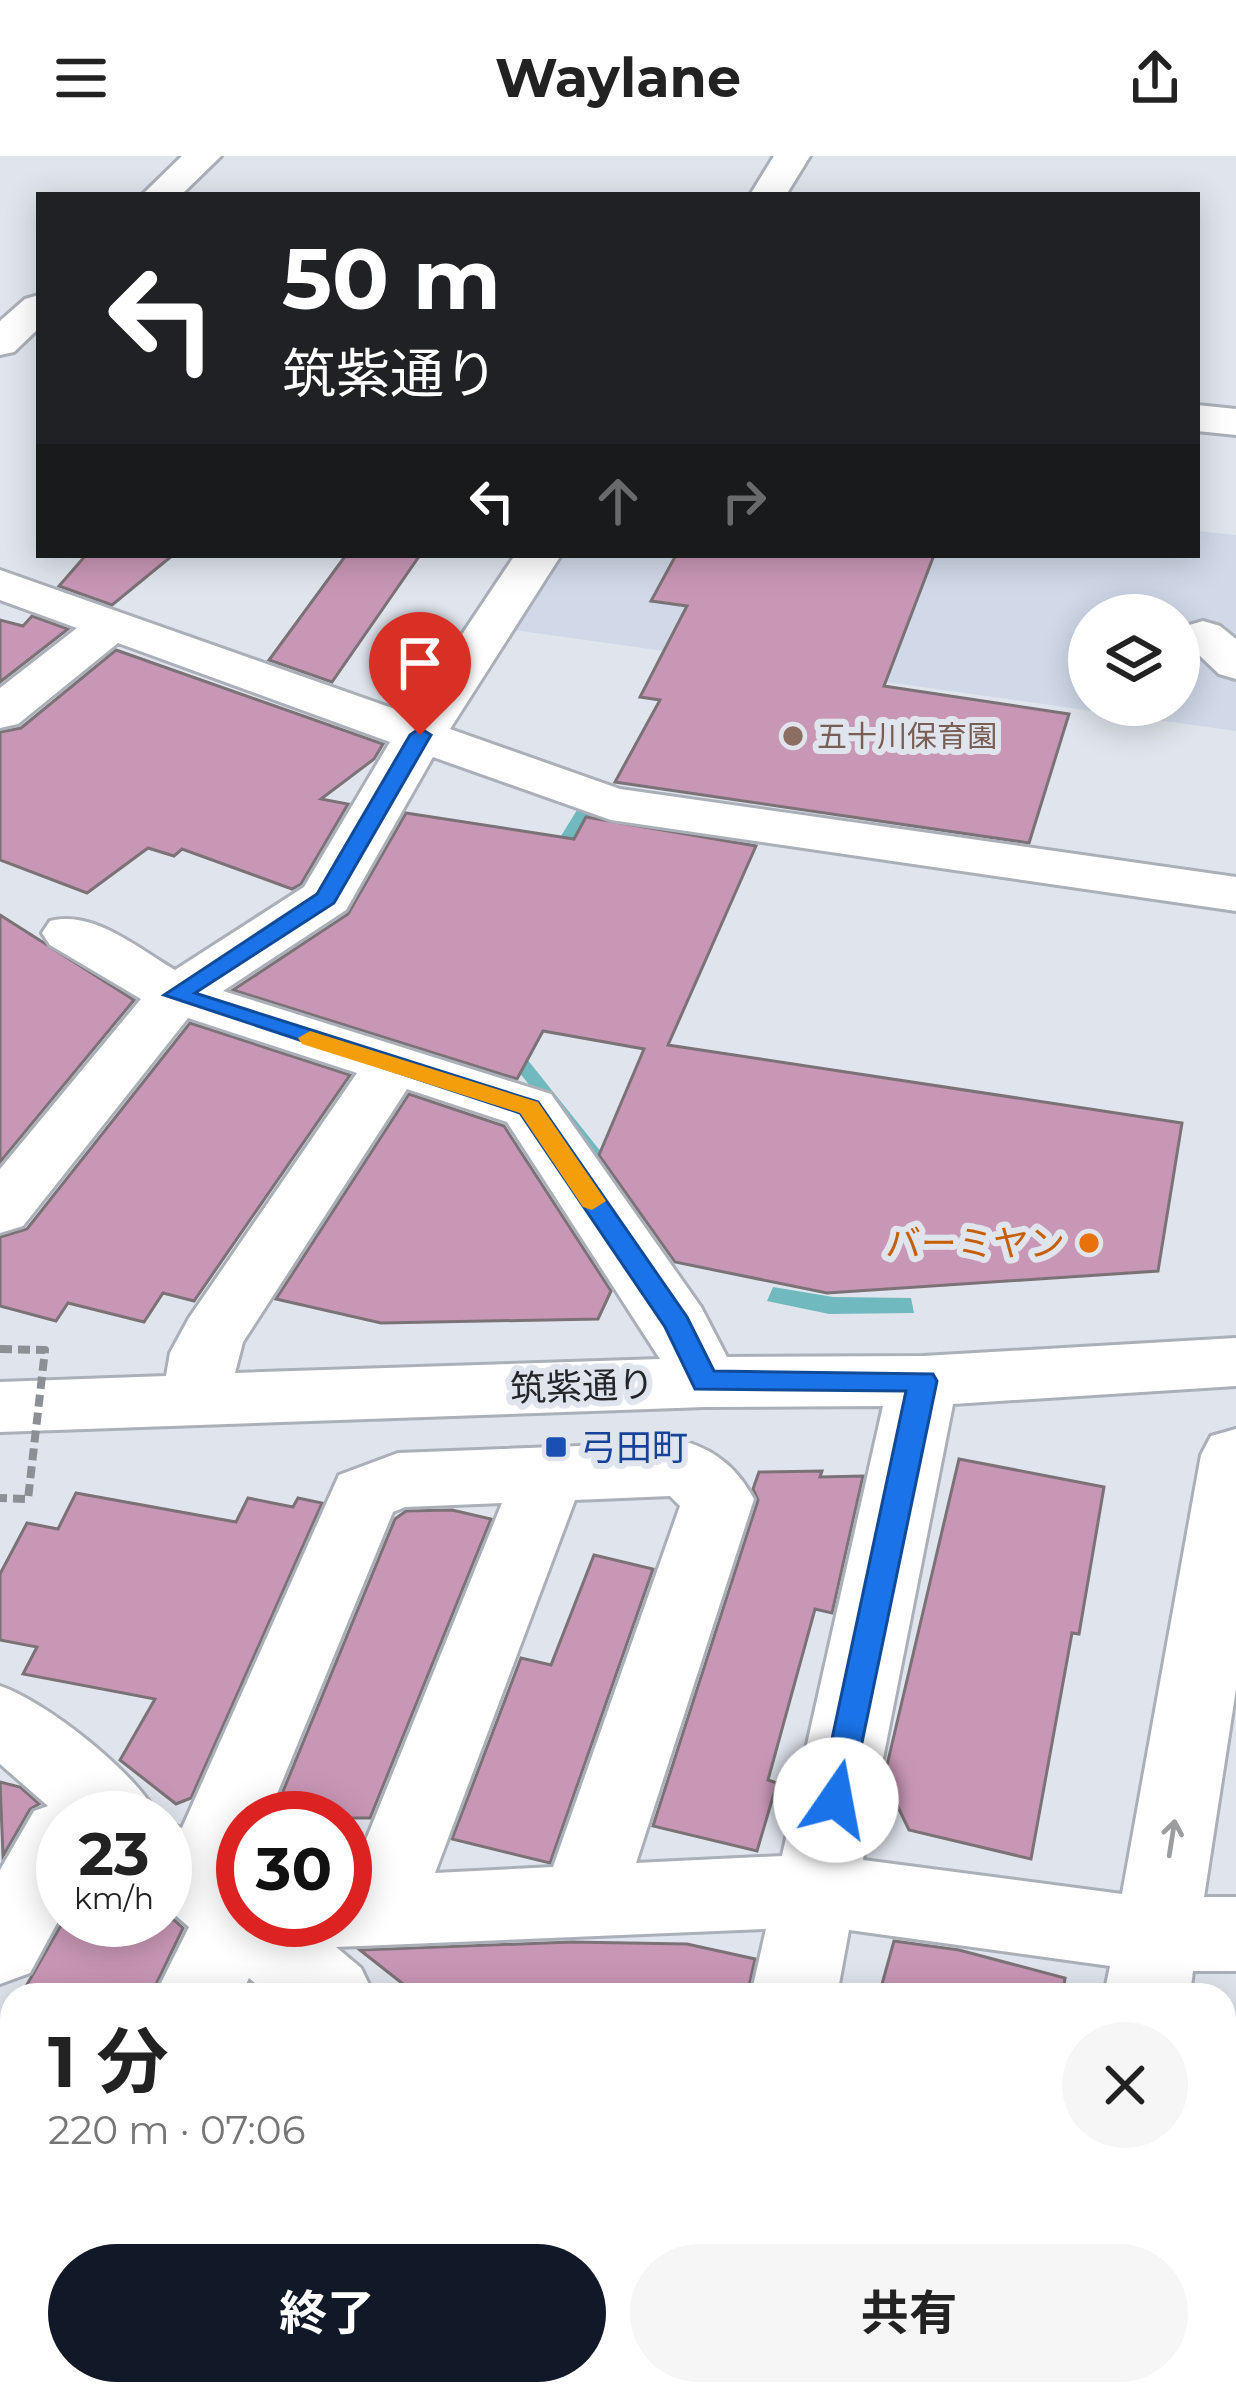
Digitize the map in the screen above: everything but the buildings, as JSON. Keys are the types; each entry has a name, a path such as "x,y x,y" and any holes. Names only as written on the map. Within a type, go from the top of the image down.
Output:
{"street":[{"path":"163,192 203,156"},
{"path":"769,192 792,156"},
{"path":"0,343 32,287"},
{"path":"1200,418 1236,422"},
{"path":"0,1211 176,995 326,898 420,735 511,619 537,558"},
{"path":"0,584 611,803 1236,894"},
{"path":"0,713 112,624"},
{"path":"70,934 176,995 529,1108 677,1324 705,1382"},
{"path":"197,1400 204,1353 213,1335 393,1065"},
{"name":"筑紫通り","path":"0,1407 705,1382 923,1381 1236,1362"},
{"path":"797,1983 923,1381"},
{"path":"372,1912 817,1890 1180,1955 1236,1455"},
{"path":"199,1983 210,1895 364,1494 398,1480 687,1469 718,1498 582,1902"},
{"path":"372,1890 550,1474"},
{"path":"0,1718 64,1791"},
{"path":"0,1947 36,1892"},
{"path":"210,1895 316,1983"}],"path":[{"path":"0,1349 45,1350 28,1499 0,1498"}],"shaded area":[{"path":"1200,531 1236,535 1236,731 1200,726 1200,594 1068,594 1068,707 507,629 552,558 1200,558"}],"water":[{"path":"577,810 592,812 479,999 653,1217 641,1222 460,1000"},
{"path":"773,1287 833,1297 911,1298 914,1313 829,1314 767,1301"}],"slow traffic":[{"path":"310,1038 529,1108 592,1201"}],"place":[{"name":"五十川保育園","path":"793,736"},
{"name":"バーミヤン","path":"1089,1243"},
{"name":"弓田町","path":"556,1447"}],"route":[{"path":"420,735 326,898 176,995 529,1108 677,1324 705,1382 923,1381 836,1800"}]}
